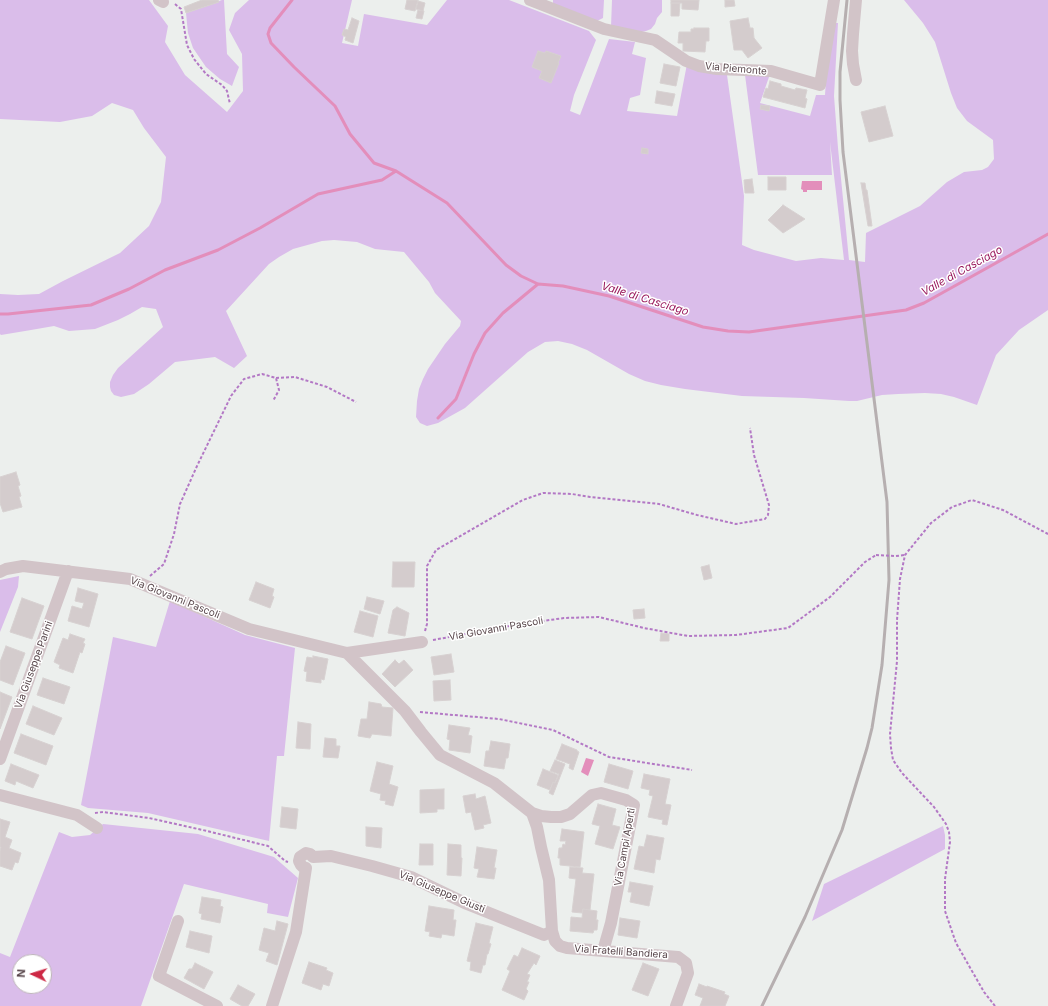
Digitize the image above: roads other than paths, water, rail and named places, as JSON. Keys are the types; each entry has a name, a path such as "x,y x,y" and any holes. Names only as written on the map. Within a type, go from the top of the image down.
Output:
{"street":[{"name":"Via Piemonte","path":"530,0 604,29 655,40 686,61 699,66 717,69 771,71 820,85 834,0"},
{"path":"856,0 852,51 856,80"},
{"name":"Via Giovanni Pascoli","path":"0,572 6,569 23,566 130,579 249,629 347,653 422,642"},
{"name":"Via Giuseppe Parini","path":"0,759 68,571"},
{"path":"347,653 405,711 440,755 494,783 532,813 537,827 549,880 548,933"},
{"name":"Via Campi Aperti","path":"532,813 541,816 561,817 570,814 592,795 600,794 626,800 634,805 603,951"},
{"path":"0,796 77,815 97,828"},
{"name":"Via Giuseppe Giusti","path":"272,1006 296,932 303,867 299,861 303,855 306,854 310,854 313,857 331,856 383,868 411,877 467,904 548,933"},
{"path":"178,921 159,976 217,1006"},
{"name":"Via Fratelli Bandiera","path":"548,933 560,946 567,948 678,957 686,963 688,973 676,1006"}],"waterway":[{"name":"Valle di Casciago","path":"292,0 270,28 268,34 271,43 335,106 350,134 374,163 396,171 447,203 506,265 521,276 538,284 563,286 609,296 703,327 728,331 749,332 906,310 924,303 1048,234"},
{"path":"0,314 91,305 129,289 165,270 218,250 260,228 318,194 382,180 396,171"},
{"path":"438,418 456,399 474,354 485,333 503,313 538,284"}],"railway":[{"path":"762,1006 805,917 842,830 872,728 882,665 889,580 887,502 843,152 840,72 847,0"}]}
